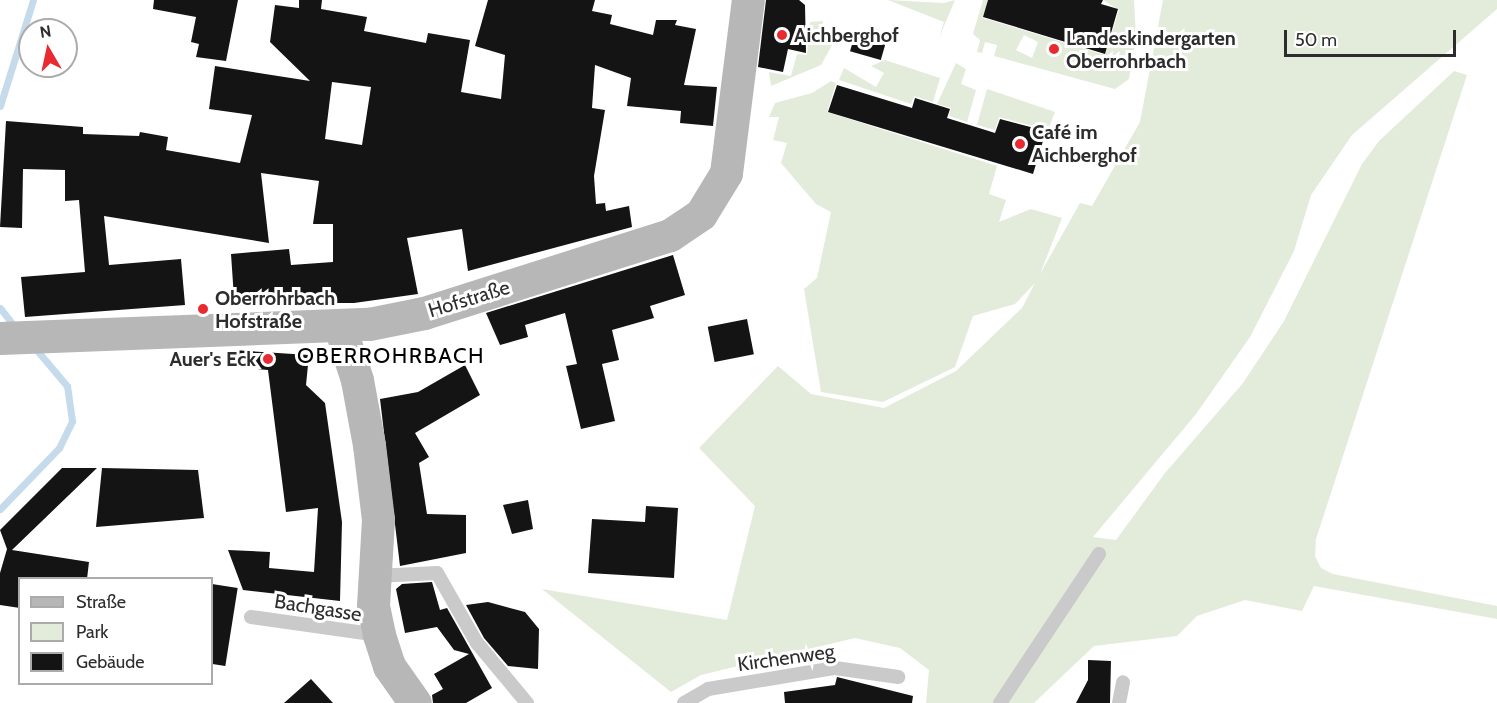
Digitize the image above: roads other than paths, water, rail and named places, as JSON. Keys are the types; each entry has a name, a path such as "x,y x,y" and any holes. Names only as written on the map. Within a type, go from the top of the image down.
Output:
{"main road":[{"name":"Hofstraße","path":"0,338 340,327 424,313 670,235 701,214 720,189 731,155 737,58 748,0"},
{"path":"340,327 357,380 369,445 378,519 374,576 379,635 389,666 415,703"}],"lane":[{"path":"1000,703 1099,554"},
{"path":"374,576 437,573 477,644 527,703"},
{"name":"Bachgasse","path":"251,617 379,635"},
{"name":"Kirchenweg","path":"684,703 708,689 835,668 898,677"},
{"path":"1119,703 1123,682"}],"waterway":[{"path":"0,106 33,0"},
{"path":"0,308 15,327"},
{"path":"0,509 59,448 72,421 67,386 35,348"}],"place":[{"name":"Aichberghof","path":"782,35"},
{"name":"Landeskindergarten Oberrohrbach","path":"1054,49"},
{"name":"Café im Aichberghof","path":"1020,144"},
{"name":"Oberrohrbach Hofstraße","path":"203,309"},
{"name":"Auer's Eck","path":"268,359"}],"district":[{"name":"OBERROHRBACH","path":"391,356"}]}
